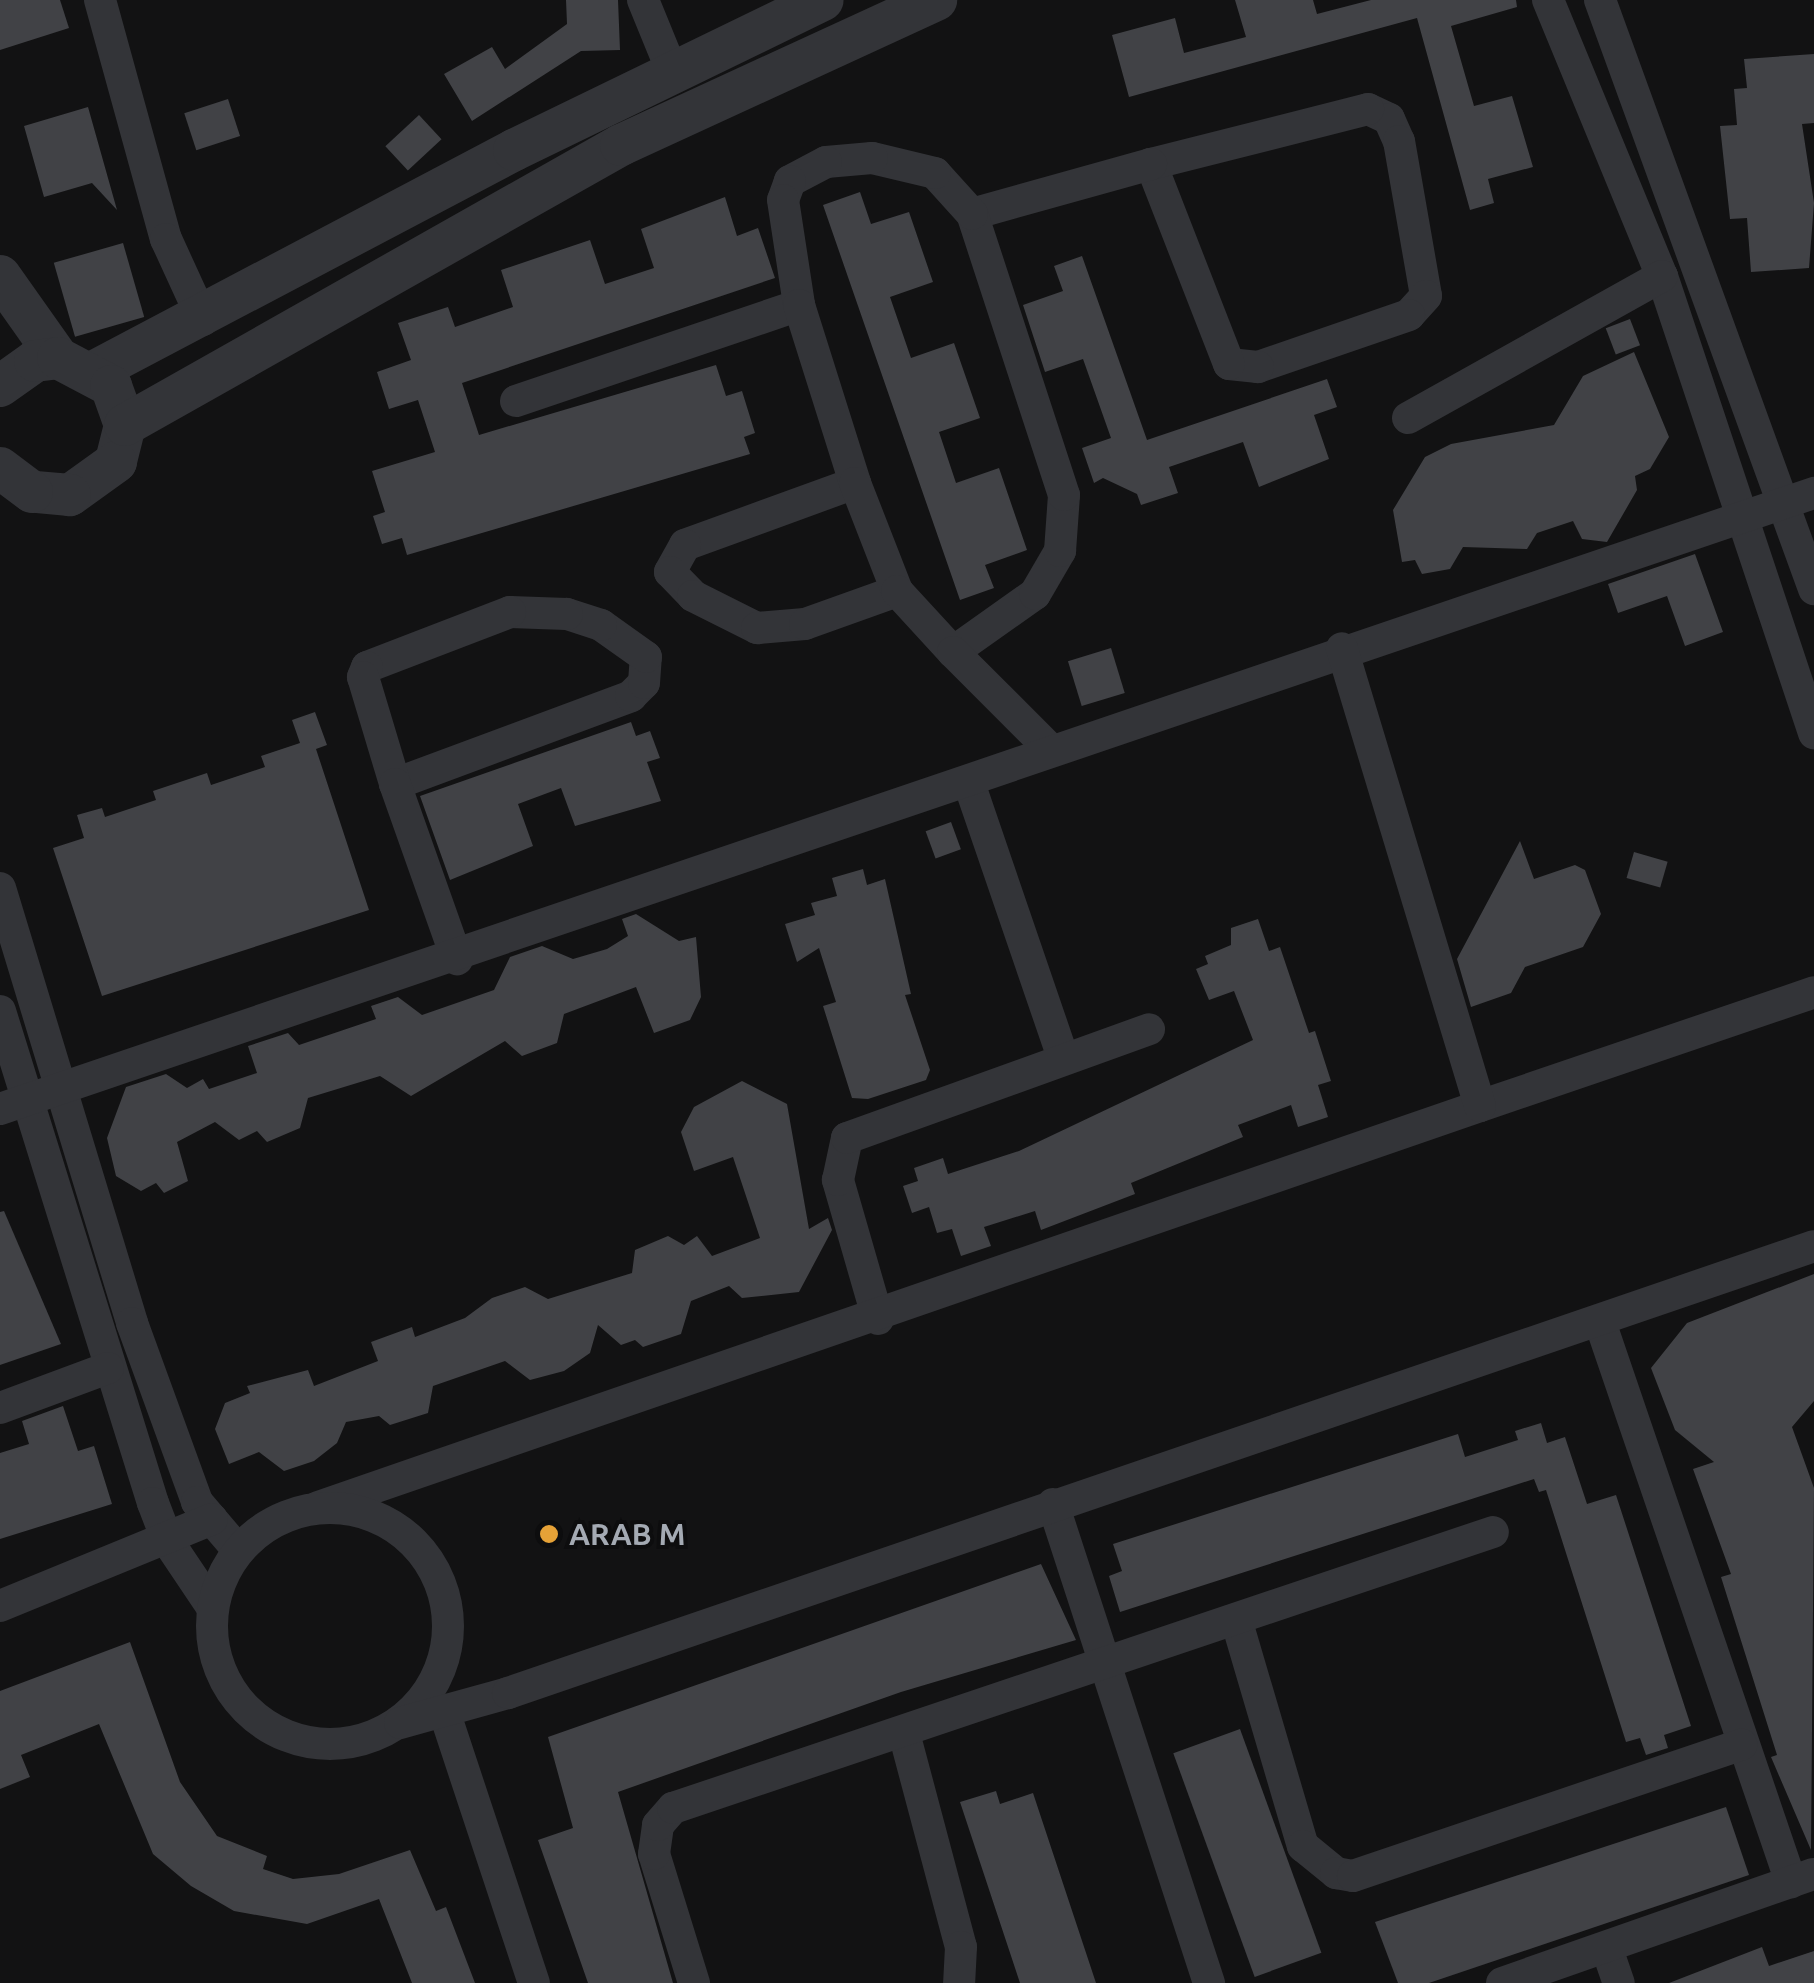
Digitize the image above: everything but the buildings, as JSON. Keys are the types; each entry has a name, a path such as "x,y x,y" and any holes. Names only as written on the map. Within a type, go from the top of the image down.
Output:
{"street":[{"path":"100,0 166,239 203,320"},
{"path":"643,0 672,72"},
{"path":"0,386 35,361 77,364 203,320 672,72 823,0"},
{"path":"125,425 622,145 936,0"},
{"path":"1548,0 1662,276 1746,512 1814,733"},
{"path":"1600,0 1799,497 1814,589"},
{"path":"972,214 1314,118 1377,112 1399,140 1426,296 1409,315 1258,367 1229,364 1151,164"},
{"path":"954,652 1035,594 1060,551 1066,520 972,214 935,173 907,164 844,159 803,174 783,200 799,305 855,483 898,591 954,652 1050,750"},
{"path":"0,276 77,364 111,386 125,425 116,462 88,489 50,496 5,481"},
{"path":"1408,418 1662,276"},
{"path":"516,401 799,305"},
{"path":"855,483 685,544 670,572 693,596 757,628 805,624 898,591"},
{"path":"14,1104 969,784 1050,750 1342,648 1799,497"},
{"path":"395,784 631,696 644,683 646,657 601,625 534,611 510,612 373,661 363,677 395,784 457,958"},
{"path":"1342,648 1480,1106"},
{"path":"969,784 1063,1058"},
{"path":"0,888 65,1086 132,1323 197,1502 238,1550"},
{"path":"1814,992 878,1319 284,1516 238,1550 212,1607 213,1647 227,1684 252,1715 286,1736 325,1745 364,1740 400,1722 445,1714 1814,1246"},
{"path":"0,1011 14,1104 167,1540 212,1607"},
{"path":"878,1319 838,1180 847,1138 1149,1030"},
{"path":"1502,1983 1803,1878 1741,1746 1600,1322"},
{"path":"0,1408 108,1368"},
{"path":"1052,1504 1108,1665 1209,1983"},
{"path":"318,1507 390,1523 421,1548 442,1582 450,1620 445,1659 428,1695 400,1722"},
{"path":"0,1606 212,1520"},
{"path":"694,1983 654,1854 665,1815 1494,1532"},
{"path":"1236,1619 1303,1846 1336,1873 1353,1876 1741,1746"},
{"path":"445,1714 534,1983"},
{"path":"904,1733 961,1946 959,1983"},
{"path":"1607,1949 1618,1983"}],"place":[{"name":"ARAB M","path":"549,1534"}]}
